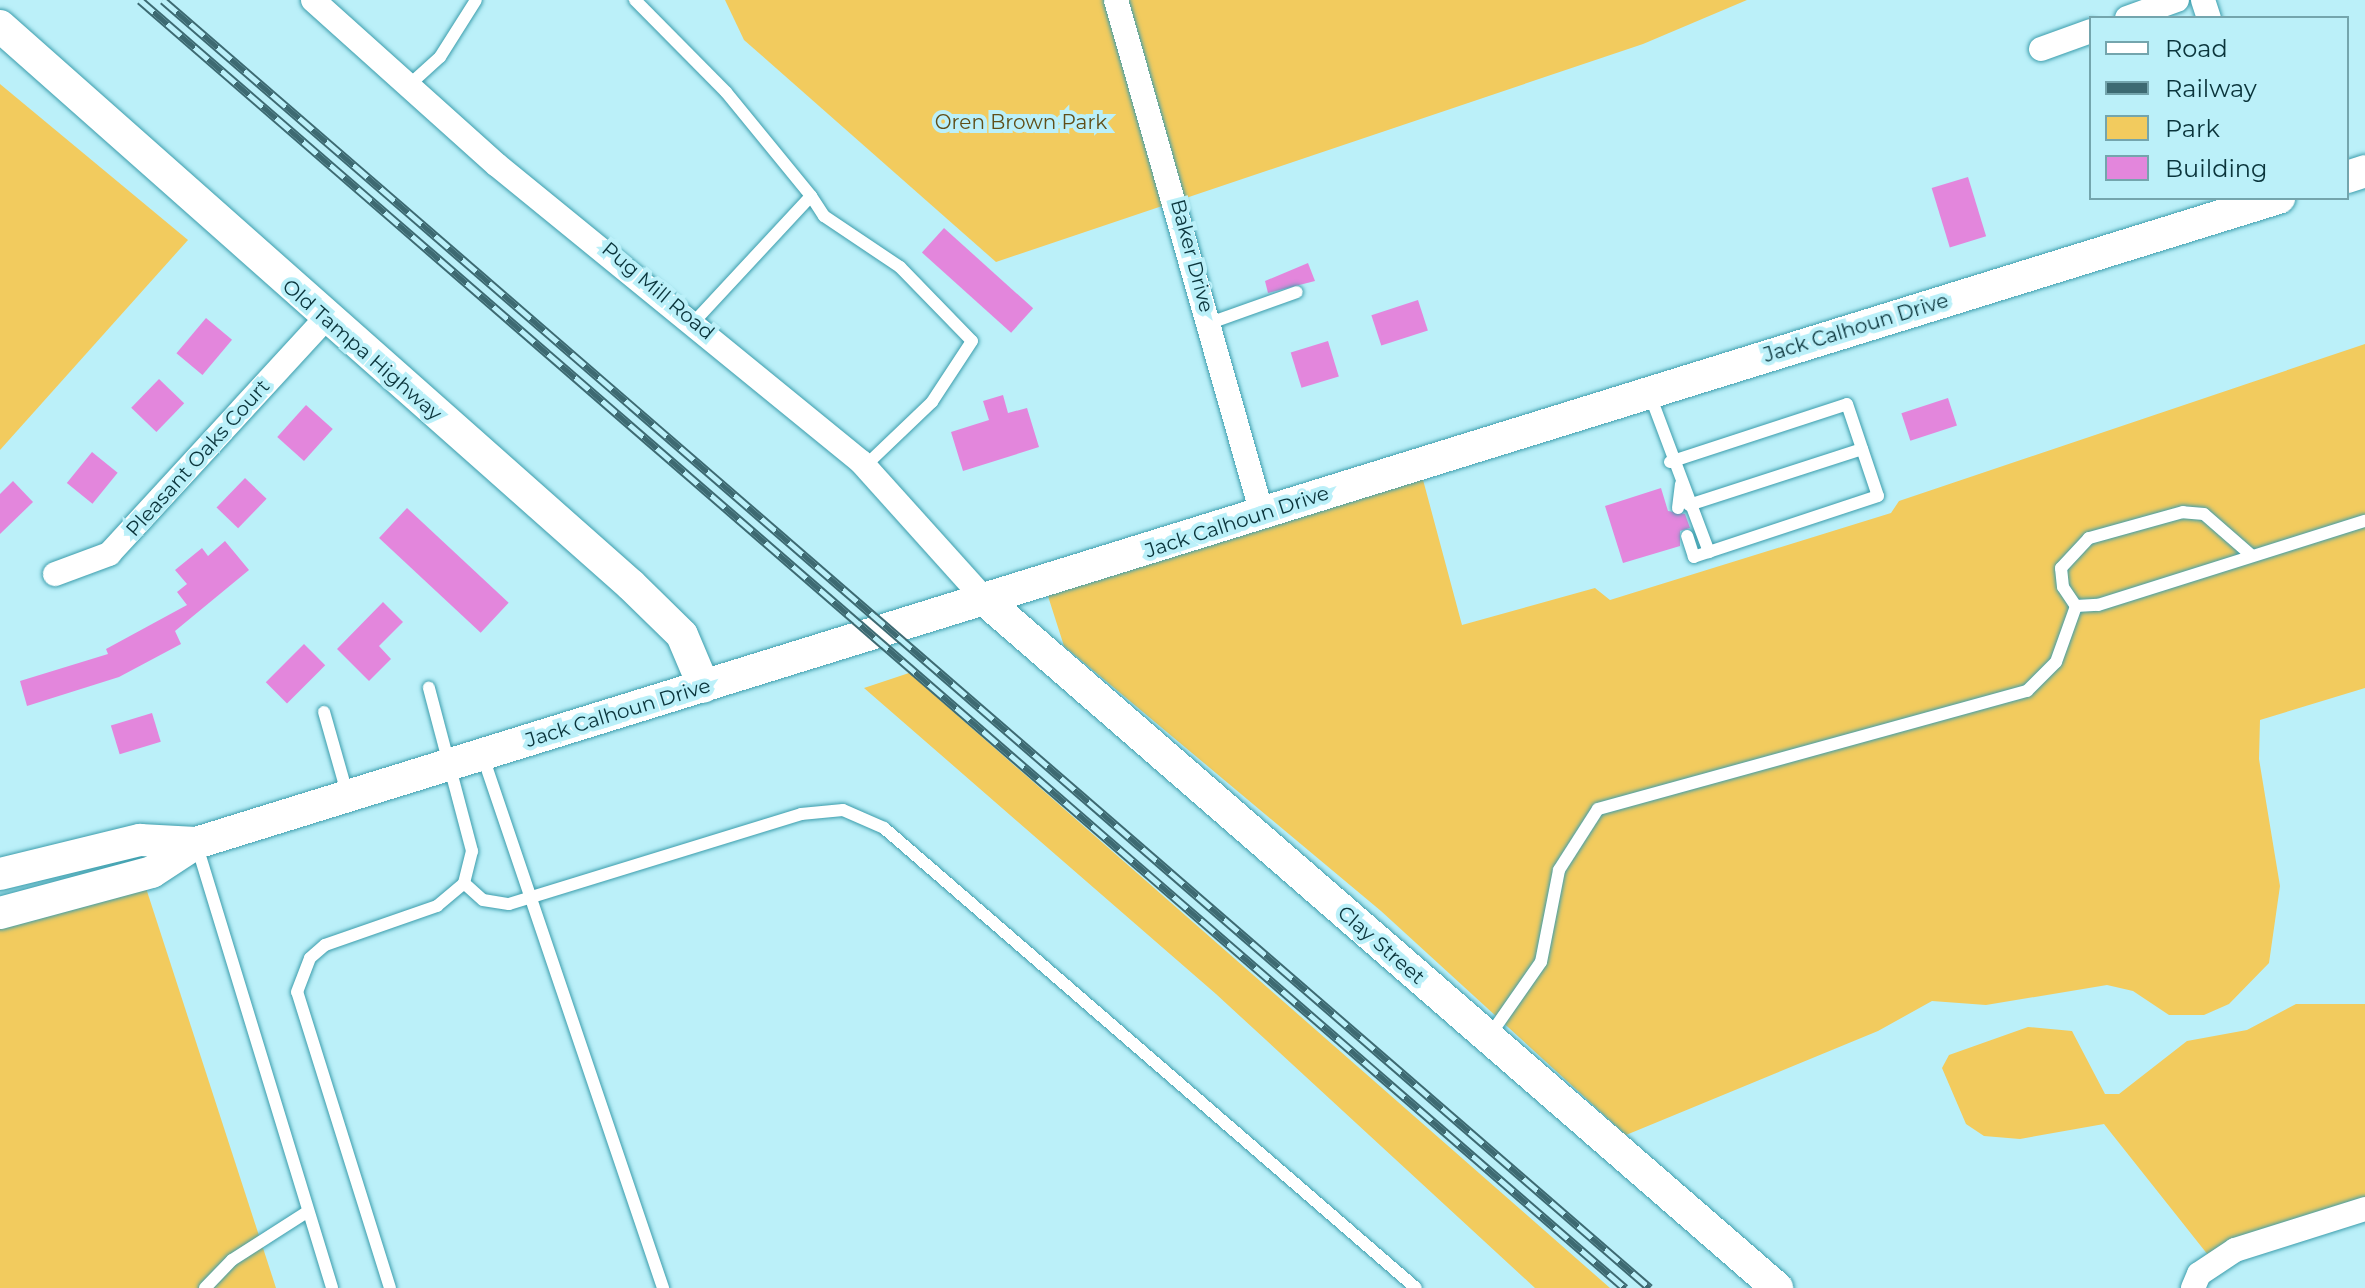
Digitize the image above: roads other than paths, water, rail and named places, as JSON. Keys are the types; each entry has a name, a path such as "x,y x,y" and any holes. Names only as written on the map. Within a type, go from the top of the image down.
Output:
{"street":[{"name":"Pug Mill Road","path":"313,0 408,86 865,466 986,601"},
{"name":"Baker Drive","path":"1116,0 1262,514"},
{"path":"2133,16 2177,0"},
{"name":"Old Tampa Highway","path":"0,26 325,319 631,585 682,635 704,687"},
{"path":"2041,49 2089,32"},
{"name":"Jack Calhoun Drive","path":"0,913 152,872 196,843 349,800 2270,200"},
{"name":"Pleasant Oaks Court","path":"55,574 109,554 325,319"},
{"name":"Clay Street","path":"986,601 1777,1288"},
{"name":"Jack Calhoun Drive","path":"0,874 140,840 196,843"},
{"path":"2193,1288 2199,1274 2235,1250 2365,1209"}],"lane":[{"path":"408,86 440,57 476,0"},
{"path":"635,0 726,92 824,216 900,267 972,341 932,402 865,466"},
{"path":"694,322 811,196"},
{"path":"1210,323 1297,292"},
{"path":"1649,392 1670,462 1681,484 1684,507 1709,552"},
{"path":"1670,462 1847,404 1878,496 1694,557 1687,536"},
{"path":"1684,507 1862,449"},
{"path":"1488,1038 1541,962 1559,870 1598,809 2027,691 2056,662 2076,606 2061,568 2089,538 2183,512 2204,514 2251,555"},
{"path":"2076,606 2365,521"},
{"path":"390,1288 297,992 310,958 325,945 437,906 464,883 472,851 429,688"},
{"path":"324,712 349,800"},
{"path":"483,756 528,898 663,1288"},
{"path":"464,883 495,904 528,898 801,814 843,810 884,828 1416,1288"},
{"path":"196,843 332,1288"},
{"path":"205,1288 232,1260 307,1212"}],"railway":[{"path":"140,0 1625,1288"},
{"path":"163,0 1650,1288"}],"park label":[{"name":"Oren Brown Park","path":"1021,122"}]}
